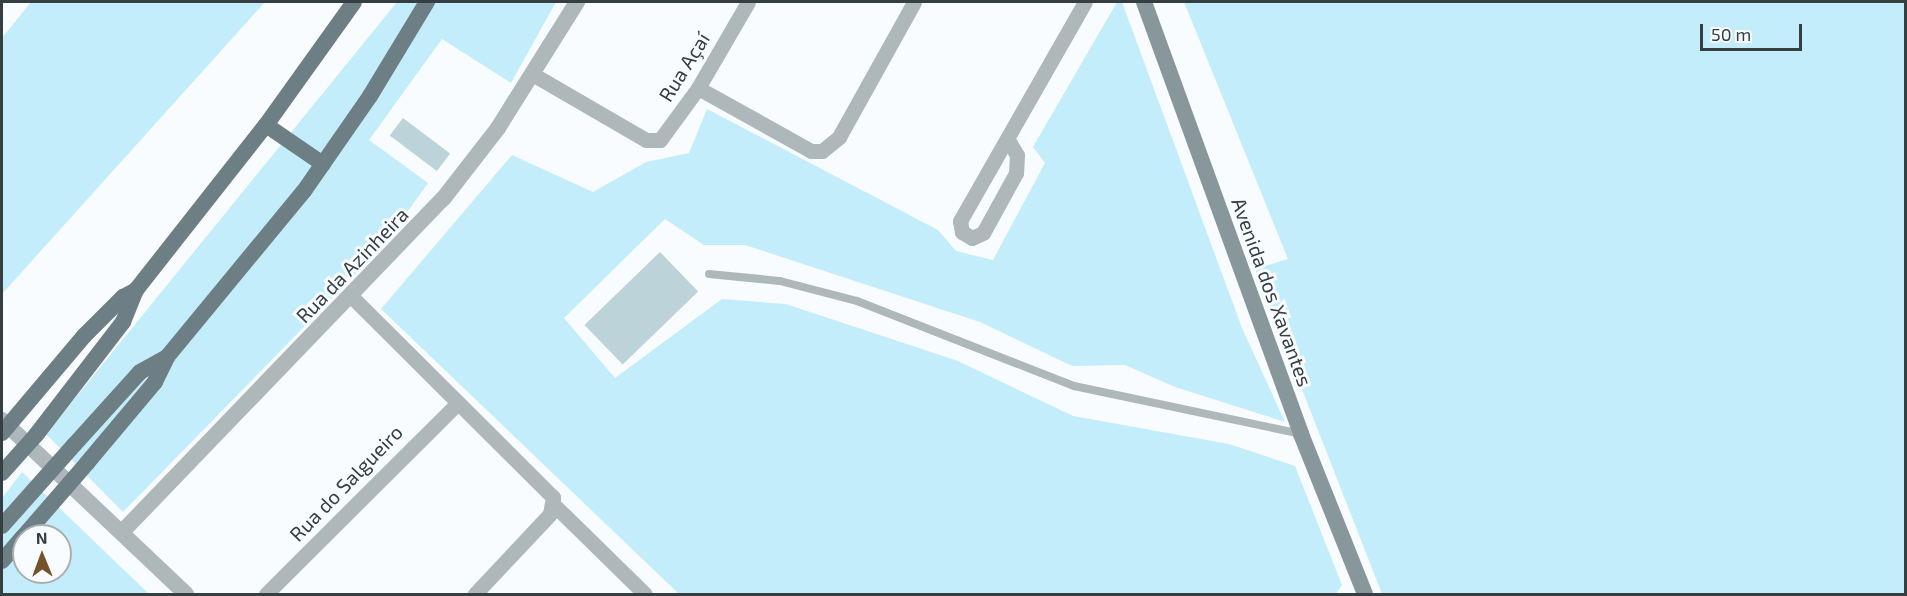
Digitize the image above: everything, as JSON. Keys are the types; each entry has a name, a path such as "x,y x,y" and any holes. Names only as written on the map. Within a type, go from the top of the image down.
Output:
{"main road":[{"path":"2,473 36,435 123,322 141,285 266,125 354,2"},
{"path":"34,524 155,382 171,352 323,164 370,96 427,2"},
{"name":"Avenida dos Xavantes","path":"1144,2 1359,591"},
{"path":"266,125 323,164"},
{"path":"2,433 84,336 123,297 141,285"},
{"path":"2,526 140,372 171,352"},
{"path":"2,561 12,550"}],"street":[{"name":"Rua da Azinheira","path":"118,527 139,514 352,297 443,200 534,75 577,2"},
{"name":"Rua Açaí","path":"534,75 646,140 664,137 698,88 748,2"},
{"path":"698,88 811,151 830,148 839,137 914,2"},
{"path":"1008,140 1017,155 1016,174 983,233 972,238 962,232 960,221 1085,2"},
{"path":"352,297 645,594"},
{"name":"Rua do Salgueiro","path":"266,594 458,403"},
{"path":"2,420 118,527 186,594"},
{"path":"475,594 554,501"}],"lane":[{"path":"709,274 780,281 857,301 1074,386 1301,434"}],"shaded area":[{"path":"31,2 265,2 2,294 2,38"},
{"path":"397,2 556,2 511,83 442,39 369,140 428,183 382,247 123,512 46,434"},
{"path":"1117,2 1122,2 1242,328 1285,422 1175,387 1125,365 1072,366 980,322 745,245 704,245 665,219 564,318 615,378 722,299 786,304 958,361 1073,416 1229,444 1295,466 1342,585 1336,594 679,594 381,309 512,155 593,192 646,162 689,153 707,109 938,230 956,251 993,260 1045,163 1033,147"},
{"path":"1184,2 1905,2 1905,594 1382,594 1255,269 1288,259"},
{"path":"22,472 149,594 2,594 2,498"}],"building":[{"path":"403,118 450,154 437,171 390,136"},
{"path":"660,252 698,292 623,365 584,325"}]}
